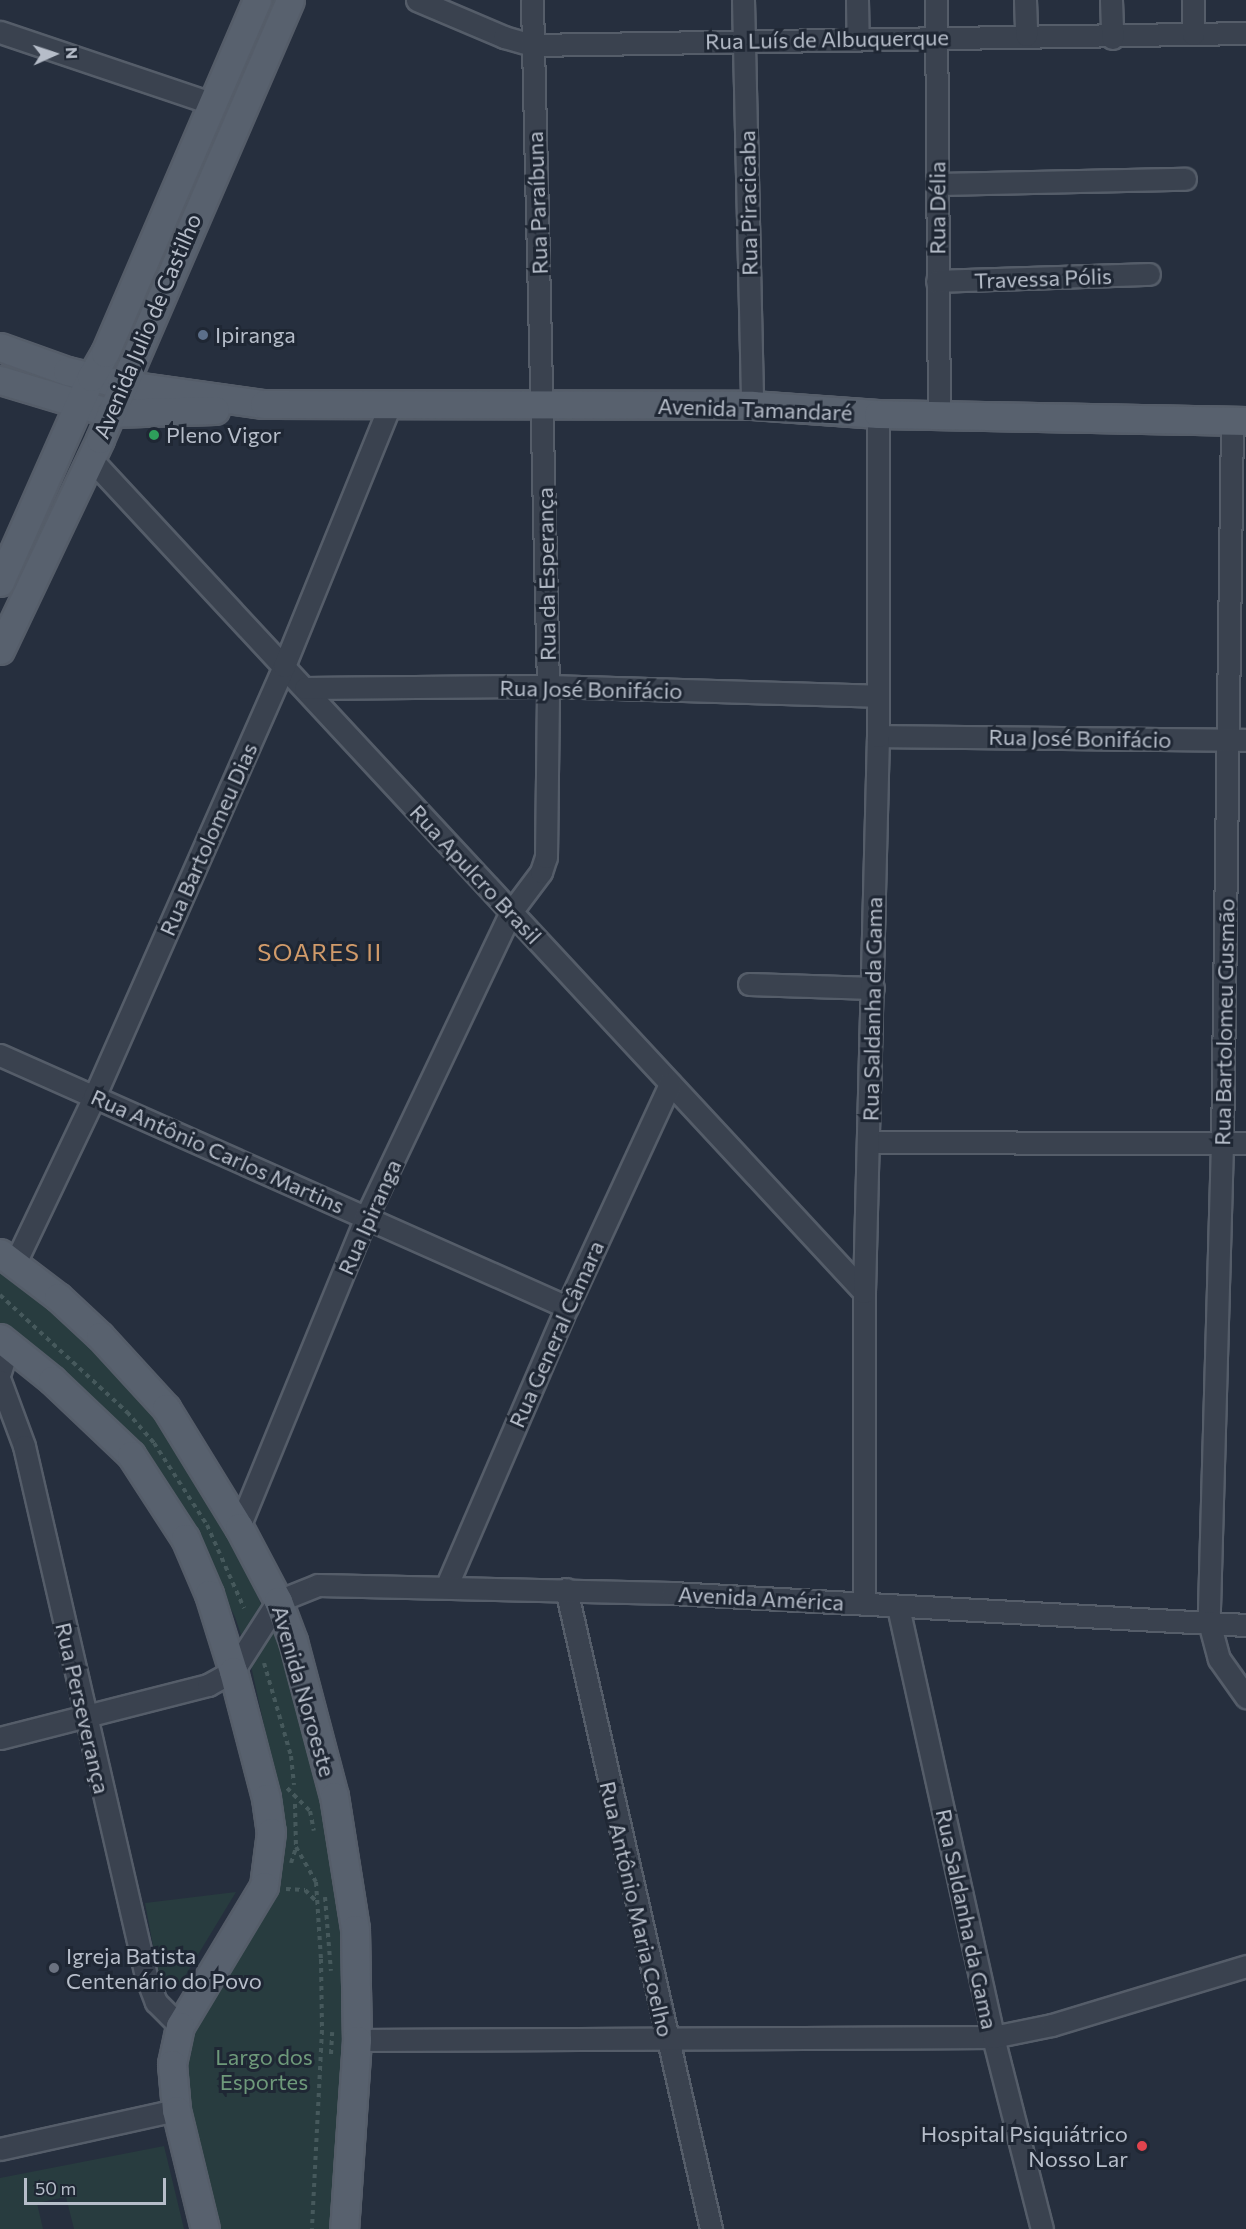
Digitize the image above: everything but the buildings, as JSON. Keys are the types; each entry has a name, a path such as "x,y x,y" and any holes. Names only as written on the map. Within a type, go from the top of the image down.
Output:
{"main road":[{"name":"Avenida Julio de Castilho","path":"0,582 91,377 105,353 257,0"},
{"name":"Avenida Julio de Castilho","path":"0,650 110,412 290,0"},
{"name":"Avenida Tamandaré","path":"0,347 91,377 121,384 264,404 389,407 752,405 878,414 1239,421"},
{"path":"0,358 23,366 49,364"},
{"name":"Avenida Tamandaré","path":"0,380 79,406 110,412 201,411 264,404"},
{"name":"Avenida Noroeste","path":"7,1259 100,1336 165,1408 239,1527 278,1601 309,1693 338,1817 355,1929 357,2040 344,2229"},
{"path":"5,1341 131,1455 185,1538 209,1594 233,1671 266,1798 271,1832 269,1865 258,1899 180,2026 172,2064 176,2110 205,2229"}],"street":[{"name":"Rua Luís de Albuquerque","path":"417,0 504,37 532,45 1026,35 1112,38 1246,33"},
{"name":"Rua Paraíbuna","path":"532,0 543,406"},
{"name":"Rua Piracicaba","path":"743,0 752,405"},
{"path":"857,0 858,39"},
{"name":"Rua Délia","path":"936,0 939,415"},
{"path":"1025,0 1026,35"},
{"path":"1112,0 1112,38"},
{"path":"1193,0 1193,34"},
{"path":"0,32 214,104"},
{"path":"938,184 1185,179"},
{"name":"Travessa Pólis","path":"937,282 1149,274"},
{"name":"Rua da Esperança","path":"511,912 541,872 546,857 548,686 543,406"},
{"name":"Rua Bartolomeu Dias","path":"7,1259 94,1097 284,666 389,407"},
{"name":"Rua Saldanha da Gama","path":"864,1604 864,1292 870,1142 878,736 878,414"},
{"name":"Rua Bartolomeu Gusmão","path":"1239,421 1237,740 1222,1143 1209,1622 1219,1659 1246,1697"},
{"name":"Rua Apulcro Brasil","path":"89,457 864,1292"},
{"name":"Rua José Bonifácio","path":"305,688 548,686 877,696"},
{"name":"Rua José Bonifácio","path":"878,736 1237,740"},
{"name":"Rua Ipiranga","path":"239,1527 366,1217 511,912"},
{"path":"750,984 873,988"},
{"name":"Rua Antônio Carlos Martins","path":"0,1054 567,1307"},
{"name":"Rua General Câmara","path":"447,1585 567,1307 670,1084"},
{"path":"870,1142 1246,1143"},
{"path":"0,1372 5,1341"},
{"name":"Rua Perseverança","path":"0,1381 24,1446 146,1976 156,2002 180,2026"},
{"name":"Avenida América","path":"278,1601 318,1585 447,1585 566,1589 1246,1625"},
{"name":"Rua Antônio Maria Coelho","path":"566,1589 666,2040 711,2229"},
{"path":"0,1738 208,1685 233,1671 278,1601"},
{"name":"Rua Saldanha da Gama","path":"898,1607 993,2037 1042,2229"},
{"path":"357,2040 993,2037 1052,2025 1246,1966"},
{"path":"0,2149 176,2110"}],"path":[{"path":"264,1663 291,1756 294,1785"},
{"path":"290,1868 297,1847 295,1803"},
{"path":"297,1847 316,1882 318,1903 322,2030 312,2229"},
{"path":"286,1879 283,1890 305,1890 318,1903"}],"green space":[{"name":"Largo dos Esportes","path":"0,1262 86,1339 154,1413 231,1536 283,1654 324,1801 341,1929 344,2048 330,2229 217,2229 193,2123 186,2065 194,2026 281,1834 278,1790 250,1661 235,1617 190,1530 12,1331 0,1323"},
{"path":"236,1892 176,1991 158,1972 145,1903"},
{"path":"164,2146 184,2229 74,2229 66,2197 37,2203 43,2229 0,2229 0,2178"}],"place":[{"name":"Ipiranga","path":"203,335"},
{"name":"Pleno Vigor","path":"154,435"},
{"name":"Igreja Batista Centenário do Povo","path":"54,1968"},
{"name":"Hospital Psiquiátrico Nosso Lar","path":"1142,2146"}],"district":[{"name":"SOARES II","path":"320,952"}]}
